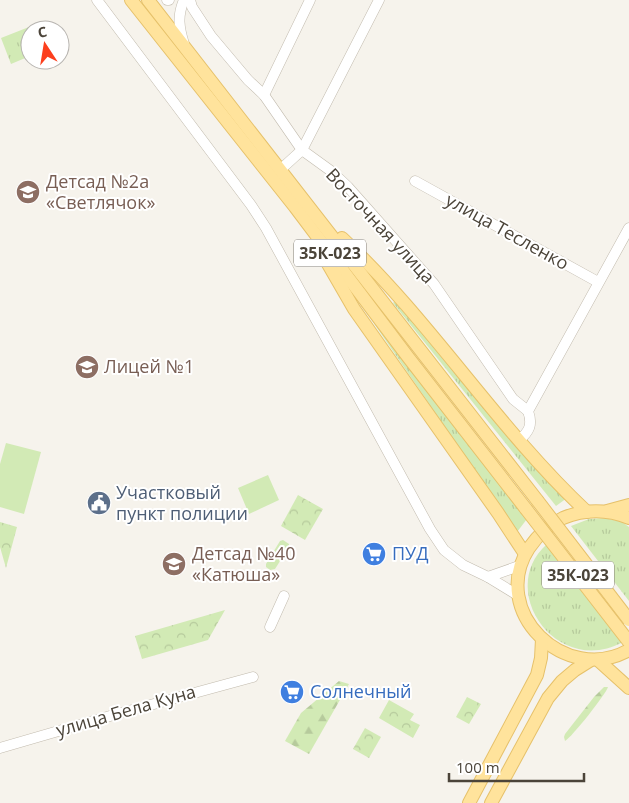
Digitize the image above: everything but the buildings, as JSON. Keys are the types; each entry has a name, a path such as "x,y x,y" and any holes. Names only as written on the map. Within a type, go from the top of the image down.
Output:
{"main road":[{"name":"35К-023","path":"131,0 295,207 408,358 629,642"},
{"name":"35К-023","path":"148,0 629,620"},
{"path":"295,207 354,309 525,554"},
{"path":"315,214 390,287 519,440 587,512"},
{"path":"629,505 608,511 570,515 548,526 533,542 519,566 519,596 529,622 542,639 556,650 573,657 594,660 629,688"},
{"path":"608,511 629,518"},
{"path":"469,803 537,675 541,658 542,639"},
{"path":"491,803 548,698 562,681 575,670 594,660 621,655 629,650"}],"street":[{"path":"97,0 252,205 430,529 444,550 463,565 488,577 519,596"},
{"path":"184,0 179,20 185,48"},
{"name":"Восточная улица","path":"190,0 192,7 211,36 248,80 264,95 302,150 331,171 348,187 434,284 513,399 528,411"},
{"path":"264,95 310,0"},
{"path":"280,170 302,150 379,0"},
{"name":"улица Тесленко","path":"415,182 598,282"},
{"path":"519,440 530,428 531,419 528,411 629,228"},
{"path":"488,577 519,566"},
{"path":"270,627 284,596"},
{"name":"улица Бела Куна","path":"0,748 119,713 253,677"}],"green space":[{"path":"20,31 20,60 11,64 1,38"},
{"path":"395,301 567,498 556,506 393,303"},
{"path":"361,302 527,519 517,532 362,306"},
{"path":"6,443 41,452 24,514 0,507 0,464"},
{"path":"268,475 279,500 249,514 238,488"},
{"path":"298,495 323,509 305,540 281,526"},
{"path":"605,518 622,522 629,527 629,601 571,526 589,519"},
{"path":"0,522 17,527 6,568 0,547"},
{"path":"283,540 289,544 289,547 275,569 270,570 266,567 266,564 280,541"},
{"path":"547,544 623,642 599,650 576,648 556,639 541,624 531,605 528,584 533,563"},
{"path":"225,610 208,640 142,659 135,636"},
{"path":"339,681 349,684 309,754 285,741 301,713"},
{"path":"604,687 608,687 601,698 565,741 565,734"},
{"path":"467,697 481,704 469,724 456,717"},
{"path":"389,700 414,714 410,720 420,725 413,738 379,718"},
{"path":"365,728 381,737 369,758 353,749"}],"place":[{"name":"Детсад №2а «Светлячок»","path":"28,192"},
{"name":"Лицей №1","path":"87,367"},
{"name":"Участковый пункт полиции","path":"99,503"},
{"name":"ПУД","path":"374,554"},
{"name":"Детсад №40 «Катюша»","path":"174,564"},
{"name":"Солнечный","path":"292,692"}]}
